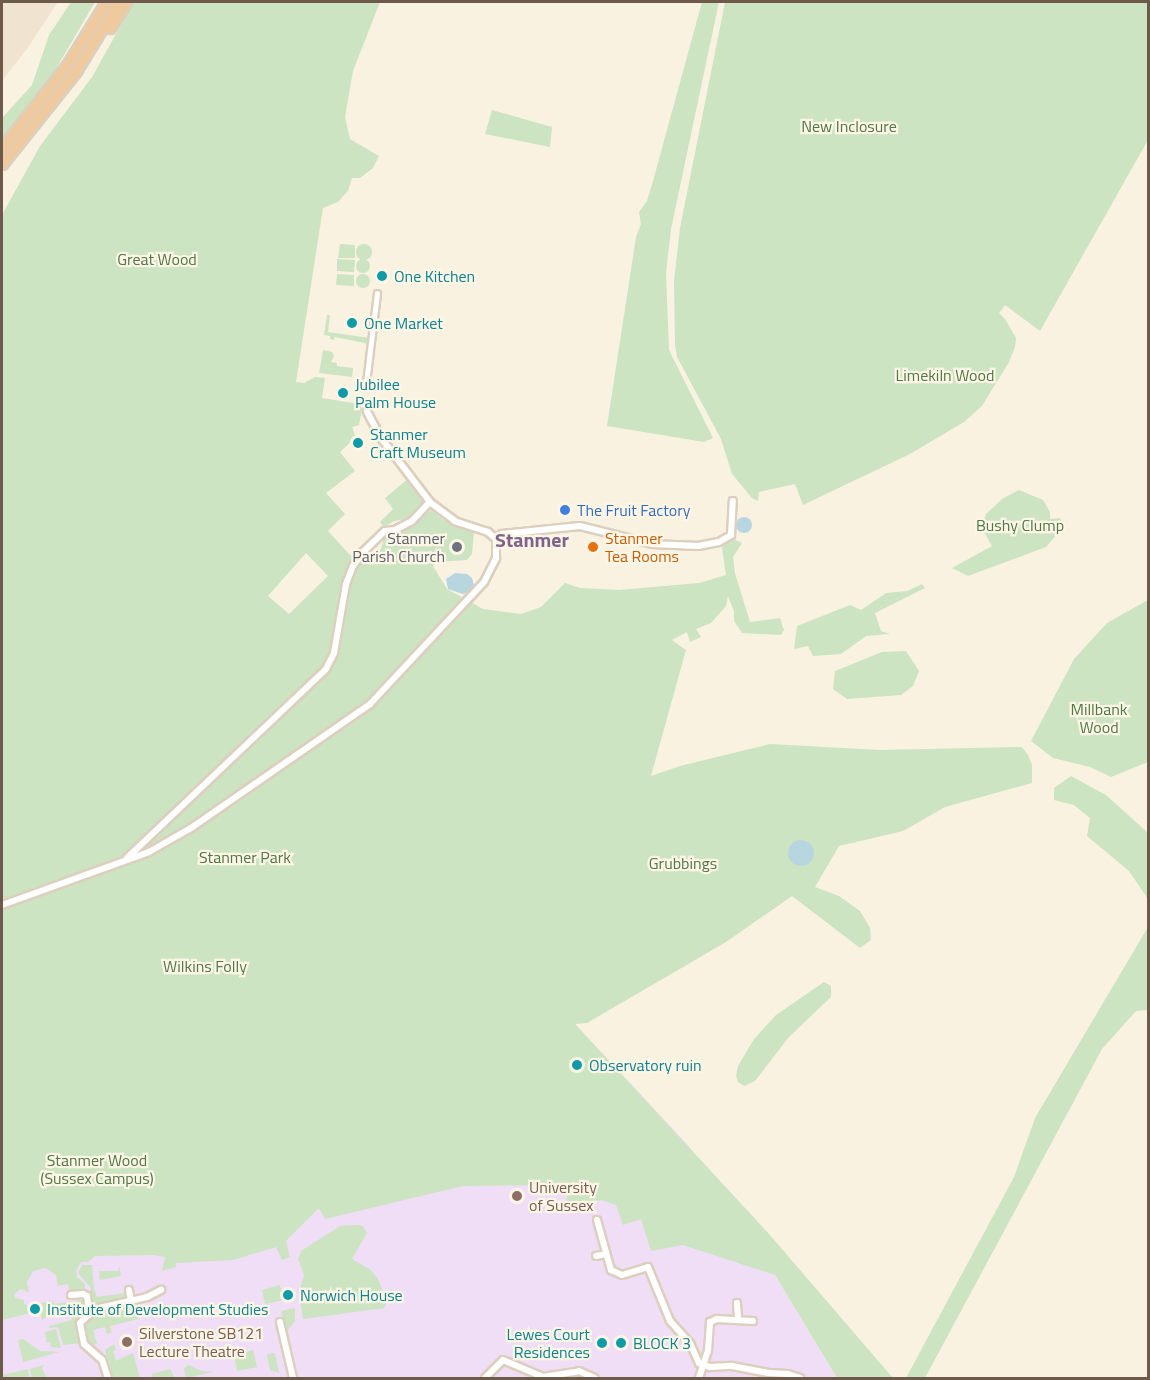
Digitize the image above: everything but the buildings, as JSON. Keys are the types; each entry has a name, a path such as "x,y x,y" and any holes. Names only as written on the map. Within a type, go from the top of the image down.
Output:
{"highway":[{"path":"2,148 67,65 106,2"},
{"path":"76,71 118,2"},
{"path":"2,164 104,38 126,2"}],"street":[{"path":"366,383 377,294"},
{"path":"2,905 127,858 149,852 181,835 380,696 484,582 496,558 496,539 488,532 455,521 430,502 381,438 367,412"},
{"path":"496,539 502,534 580,526 652,544 698,546 719,542 731,535 734,501"},
{"path":"127,858 326,669 334,653 346,584 353,566 363,552 385,531 394,530 412,520 430,502"},
{"path":"597,1220 610,1268 616,1274 648,1268 670,1321 690,1343 699,1363 788,1374 800,1378"},
{"path":"596,1256 606,1254"},
{"path":"129,1290 131,1301"},
{"path":"108,1378 102,1360 84,1344 80,1325 90,1311 131,1301 161,1290"},
{"path":"71,1295 87,1296 90,1311"},
{"path":"737,1303 738,1319"},
{"path":"699,1378 708,1351 709,1323 717,1319 753,1322"},
{"path":"280,1322 292,1378"},
{"path":"485,1378 498,1362 504,1361 543,1377 579,1371 595,1378"}],"shaded area":[{"path":"2,2 58,2 27,49 2,81"},
{"name":"University of Sussex","path":"575,1024 689,1146 775,1275 837,1378 2,1378 2,1262"}],"green space":[{"path":"71,2 95,2 46,86 2,139 2,118 32,85 49,35"},
{"path":"134,2 380,2 353,71 345,117 350,139 379,156 373,168 360,178 352,178 348,191 338,202 323,208 296,382 304,383 315,377 325,378 322,398 360,404 362,409 359,425 352,427 356,437 340,452 355,471 326,493 345,514 328,531 350,555 355,552 364,560 370,559 381,549 384,538 409,528 431,510 443,520 474,532 472,554 467,560 436,562 433,566 447,589 483,609 521,614 541,607 565,583 580,588 619,590 699,583 726,575 722,548 729,537 742,543 733,557 735,573 750,622 780,618 784,630 781,635 742,633 734,621 734,611 728,596 726,606 711,623 696,629 701,637 690,642 687,632 672,640 686,650 651,776 680,766 770,744 880,750 1022,747 1028,755 1032,765 1032,783 945,807 903,831 839,846 815,887 839,896 860,911 870,928 871,940 860,948 792,896 726,942 587,1023 575,1024 769,1234 893,1378 837,1378 775,1275 683,1245 651,1251 641,1219 623,1225 616,1205 601,1200 566,1208 568,1185 463,1186 325,1219 319,1208 286,1241 290,1257 282,1260 276,1247 233,1260 176,1263 176,1267 162,1271 165,1257 155,1255 95,1256 88,1262 81,1262 76,1271 77,1277 85,1284 85,1290 70,1292 68,1284 58,1286 56,1275 45,1268 33,1271 27,1282 29,1292 21,1289 14,1294 15,1298 24,1300 24,1304 29,1306 31,1313 2,1320 2,215 40,146 92,77","holes":["306,553 328,576 289,614 268,596"]},
{"path":"702,2 719,2 671,229 666,273 669,350 713,438 704,442 607,426 636,237 641,224 639,212 647,201 653,181"},
{"path":"725,2 1148,2 1148,140 1040,331 1005,305 999,313 1016,338 1015,347 1009,362 982,406 964,422 910,454 803,505 795,484 759,492 758,501 752,498 732,474 721,439 677,357 675,345 674,281 680,228"},
{"path":"492,110 552,127 550,147 485,134"},
{"path":"340,244 355,245 355,258 338,258"},
{"path":"364,244 372,252 364,260 356,252"},
{"path":"337,259 355,260 354,272 337,271"},
{"path":"360,259 366,259 370,266 366,273 360,273 356,269 356,263"},
{"path":"337,274 354,275 354,286 336,285"},
{"path":"360,274 366,274 370,281 366,288 360,288 356,284 356,278"},
{"path":"327,315 330,315 328,332 370,338 369,344 335,337 334,340 324,335"},
{"path":"323,350 332,352 334,356 331,362 337,363 337,366 353,368 352,377 319,373"},
{"path":"409,478 424,497 422,506 411,518 394,521 384,527 380,522 393,509 385,498"},
{"name":"Bushy Clump","path":"1019,490 1043,500 1050,512 1050,519 1060,518 1064,526 1046,547 968,576 952,568 992,546 982,528 986,514 1002,499"},
{"path":"922,584 925,588 875,613 881,631 890,634 866,636 841,654 813,656 808,646 794,649 797,626 850,605 861,610 886,593 907,591"},
{"name":"Millbank Wood","path":"1148,600 1148,762 1111,777 1090,767 1053,758 1031,741 1074,659 1107,623"},
{"path":"906,651 919,671 913,686 901,695 847,699 833,689 835,671 882,652"},
{"name":"Millbank Wood","path":"1071,776 1106,795 1148,833 1148,899 1129,871 1087,836 1090,818 1074,805 1054,800 1054,788"},
{"path":"1148,927 1148,1010 1136,1011 1102,1049 925,1378 906,1378 1014,1177 1035,1118"},
{"path":"824,982 831,986 831,997 788,1038 755,1081 744,1086 738,1082 736,1076 738,1066 754,1039 776,1015"},
{"path":"340,1226 363,1226 367,1233 352,1259 371,1270 378,1279 387,1302 384,1308 303,1319 299,1293 304,1275 298,1259 301,1251"},
{"path":"82,1265 92,1265 97,1297 126,1293 125,1299 92,1305 89,1294 91,1288 78,1273"},
{"path":"119,1266 121,1276 100,1280 99,1271 118,1271"},
{"path":"280,1285 284,1300 265,1304 262,1290"},
{"path":"81,1300 86,1305 86,1314 77,1325 81,1343 63,1345 58,1327 50,1328 49,1326 72,1320 70,1311 52,1313 42,1320 39,1307 41,1303 53,1301 54,1304"},
{"path":"134,1305 138,1319 110,1326 112,1333 107,1334 105,1327 93,1330 97,1344 89,1345 85,1327 95,1316"},
{"path":"295,1308 295,1321 286,1332 281,1311"},
{"path":"56,1329 61,1348 51,1347 50,1342 47,1343 45,1332"},
{"path":"23,1339 40,1351 59,1352 23,1362 18,1340"},
{"path":"114,1344 116,1350 113,1351 116,1361 133,1353 140,1378 113,1378 105,1350"},
{"path":"253,1350 257,1367 237,1371 234,1355"},
{"path":"275,1353 279,1373 270,1370 267,1354"},
{"path":"44,1365 42,1369 47,1378 32,1378 30,1369"},
{"path":"189,1365 201,1371 213,1372 186,1378 184,1368"},
{"path":"28,1369 29,1376 25,1378 2,1378 2,1375"},
{"path":"170,1369 175,1378 153,1378 152,1374"}],"water":[{"path":"744,517 750,519 752,525 750,531 744,533 738,531 736,525 738,519"},
{"path":"455,573 467,574 472,578 474,585 470,592 463,594 448,589 446,579"},
{"path":"801,840 810,844 814,853 810,862 801,866 792,862 788,853 792,844"}],"place":[{"name":"One Kitchen","path":"382,276"},
{"name":"One Market","path":"352,323"},
{"name":"Jubilee Palm House","path":"343,393"},
{"name":"Stanmer Craft Museum","path":"358,443"},
{"name":"The Fruit Factory","path":"565,510"},
{"name":"Stanmer Parish Church","path":"457,547"},
{"name":"Stanmer Tea Rooms","path":"593,547"},
{"name":"Observatory ruin","path":"577,1065"},
{"name":"University of Sussex","path":"517,1196"},
{"name":"Norwich House","path":"288,1295"},
{"name":"Institute of Development Studies","path":"35,1309"},
{"name":"Silverstone SB121 Lecture Theatre","path":"127,1342"},
{"name":"Lewes Court Residences","path":"602,1343"},
{"name":"BLOCK 3","path":"621,1343"}],"district":[{"name":"Stanmer","path":"532,539"}],"park label":[{"name":"New Inclosure","path":"849,126"},
{"name":"Great Wood","path":"157,259"},
{"name":"Limekiln Wood","path":"945,375"},
{"name":"Stanmer Park","path":"245,857"},
{"name":"Grubbings","path":"683,863"},
{"name":"Wilkins Folly","path":"205,966"},
{"name":"Stanmer Wood (Sussex Campus)","path":"97,1169"}]}
